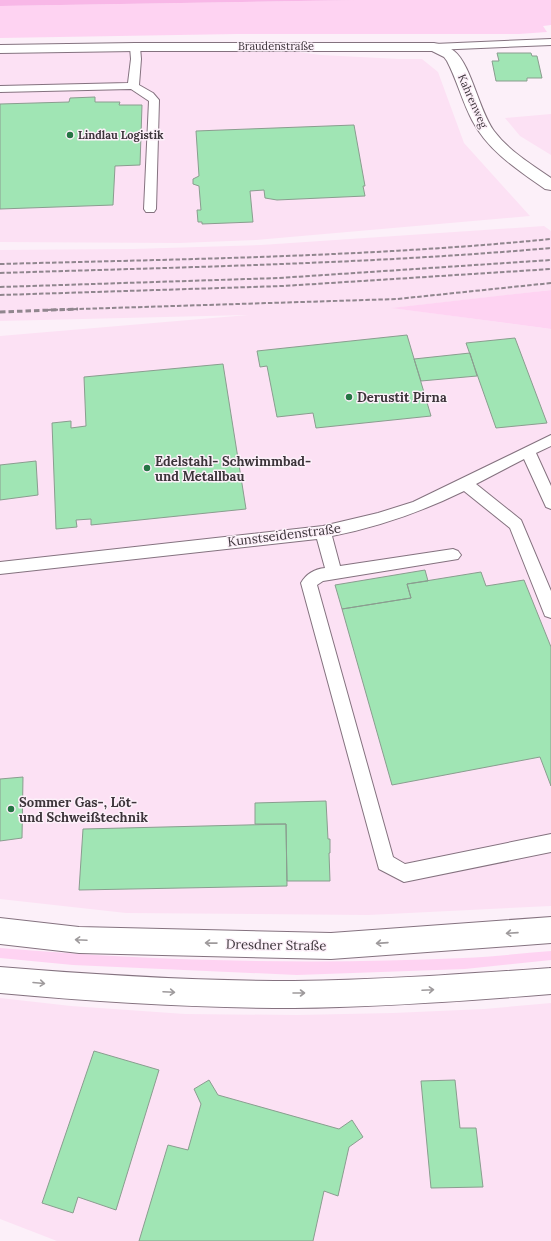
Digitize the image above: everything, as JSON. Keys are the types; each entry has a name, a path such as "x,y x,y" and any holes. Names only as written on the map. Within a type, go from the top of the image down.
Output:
{"street":[{"name":"Braudenstraße","path":"0,49 136,46 434,47"},
{"name":"Kahrenweg","path":"434,47 449,54 454,61 478,116 490,136 504,151 551,185"},
{"name":"Dresdner Straße","path":"0,931 80,940 331,946 551,930"},
{"path":"0,980 70,986 193,993 389,992 469,988 551,980"}],"lane":[{"name":"Braudenstraße","path":"434,47 551,42"},
{"path":"133,86 136,46"},
{"path":"0,89 133,86 149,95 154,100 150,209"},
{"name":"Kunstseidenstraße","path":"0,568 323,532 359,525 393,515 430,500 551,440"},
{"path":"528,451 551,503"},
{"path":"465,483 479,496 516,524 551,611"},
{"path":"323,532 334,573"},
{"path":"453,554 319,575 309,583 385,863 404,873 551,843"}],"shaded area":[{"path":"0,0 356,0 0,6"},
{"path":"356,0 551,0 551,25 543,26 547,32 519,34 237,34 0,38 0,6"},
{"path":"139,51 291,51 321,55 422,59 438,72 464,143 530,216 256,240 179,243 0,242 0,54"},
{"path":"551,114 551,155 520,136 505,118"},
{"path":"544,226 551,231 551,290 393,308 551,329 551,906 368,915 126,913 0,899 0,336 248,315 0,321 0,250 133,249 261,245"},
{"path":"551,290 551,329 391,308"},
{"path":"0,948 174,959 289,961 463,958 551,951 551,960 465,969 297,975 73,965 0,958"},
{"path":"0,998 71,1006 185,1014 297,1015 393,1013 484,1009 551,1003 551,1241 57,1241 0,1219"}],"building":[{"path":"497,53 531,53 532,56 537,56 542,78 527,78 527,81 496,81 492,61 499,61"},
{"name":"Lindlau Logistik","path":"95,97 95,102 120,102 119,105 142,105 140,165 115,166 113,205 0,209 0,104 69,102 70,98"},
{"path":"354,125 365,186 363,186 365,196 277,200 265,198 264,190 250,191 253,222 202,224 202,222 198,222 197,210 201,210 199,186 193,184 193,179 199,176 196,131"},
{"name":"Derustit Pirna","path":"407,335 431,416 316,428 313,413 277,417 267,366 260,367 257,351"},
{"path":"515,338 547,423 496,428 466,343"},
{"path":"470,353 477,376 421,381 414,359"},
{"name":"Edelstahl- Schwimmbad- und Metallbau","path":"223,364 246,509 91,525 91,519 76,520 77,527 56,529 52,423 71,421 71,428 86,426 84,377"},
{"path":"36,461 38,495 0,500 0,465"},
{"path":"425,570 428,581 407,584 411,598 342,609 335,585"},
{"path":"481,572 486,586 524,580 551,647 551,786 540,757 392,785 342,609 411,598 407,584"},
{"name":"Sommer Gas-, Löt- und Schweißtechnik","path":"23,777 22,838 0,841 0,779"},
{"path":"326,801 328,839 330,839 330,881 287,881 286,824 255,824 255,803"},
{"path":"286,824 287,886 79,890 83,829"},
{"path":"94,1051 159,1070 116,1210 78,1197 73,1213 42,1203"},
{"path":"209,1080 218,1095 339,1129 352,1120 363,1137 349,1147 338,1196 324,1191 313,1241 139,1241 168,1145 188,1150 201,1104 194,1089"},
{"path":"455,1080 460,1128 476,1128 483,1187 431,1188 421,1081"}],"railway":[{"path":"0,264 345,254 551,239"},
{"path":"0,273 207,267 414,258 551,248"},
{"path":"0,287 279,278 551,260"},
{"path":"0,295 283,286 551,269"},
{"path":"74,309 397,299 551,283"},
{"path":"0,312 74,309"},
{"path":"47,310 74,309"}],"place":[{"name":"Lindlau Logistik","path":"70,135"},
{"name":"Derustit Pirna","path":"349,397"},
{"name":"Edelstahl- Schwimmbad- und Metallbau","path":"147,468"},
{"name":"Sommer Gas-, Löt- und Schweißtechnik","path":"11,809"}]}
